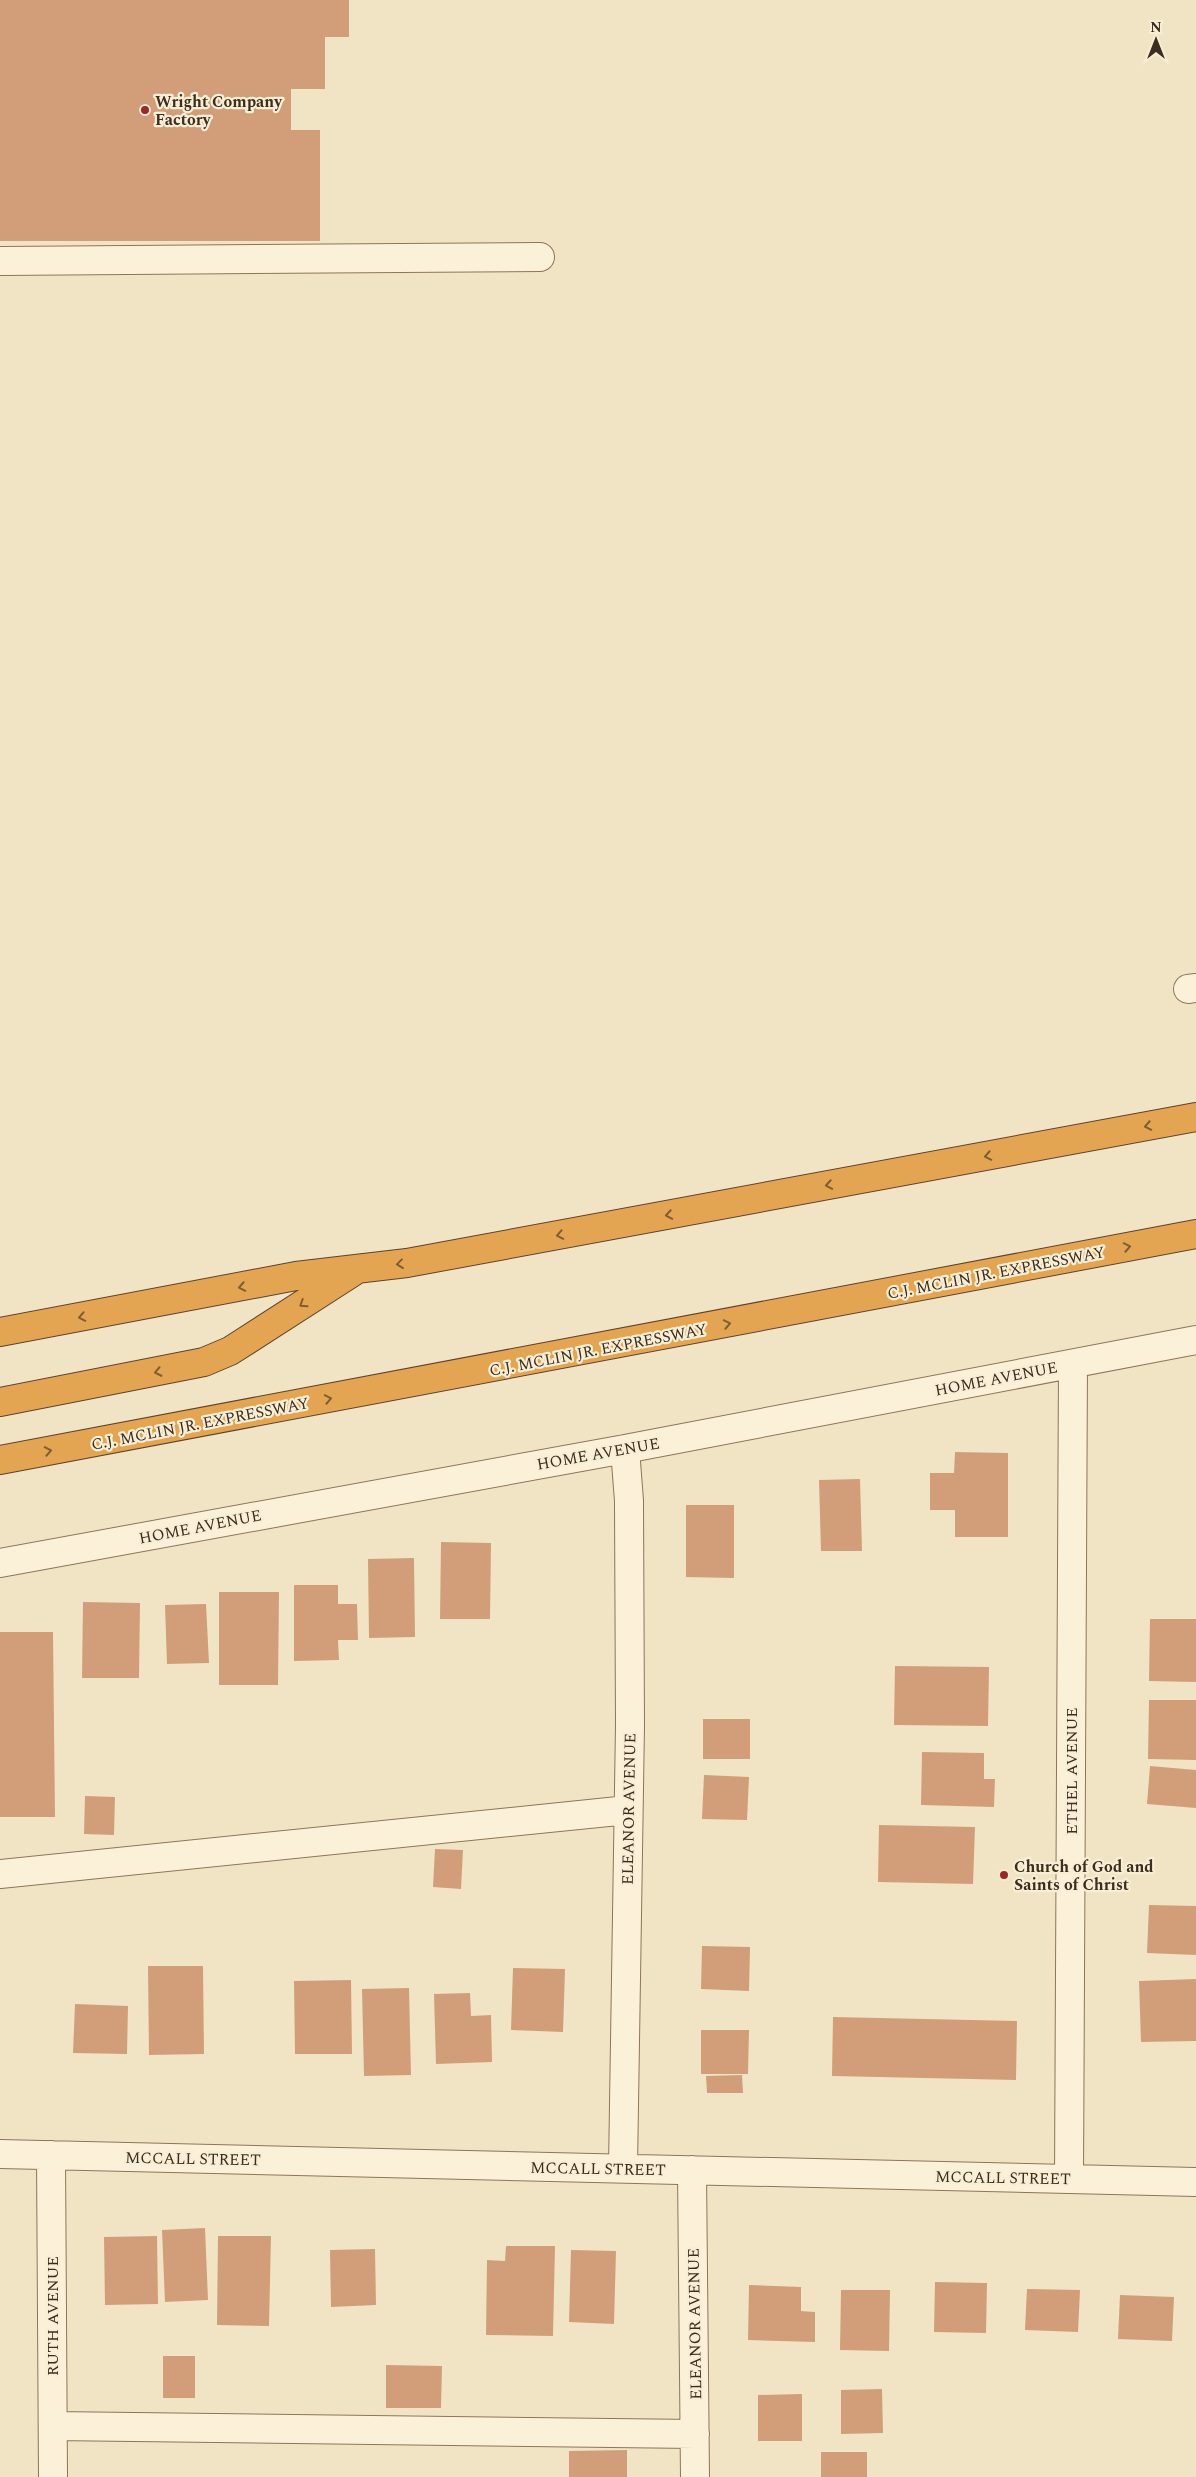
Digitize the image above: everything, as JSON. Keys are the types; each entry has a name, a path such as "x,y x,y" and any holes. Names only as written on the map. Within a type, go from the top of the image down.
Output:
{"highway":[{"path":"0,1332 296,1276 406,1263 1196,1117"},
{"name":"C.J. MCLIN JR. EXPRESSWAY","path":"0,1460 1196,1234"},
{"path":"0,1402 204,1362 230,1351 359,1268"}],"street":[{"path":"0,261 540,257"},
{"name":"HOME AVENUE","path":"0,1563 626,1449 1196,1340"},
{"name":"ETHEL AVENUE","path":"1069,2179 1073,1364"},
{"name":"ELEANOR AVENUE","path":"623,2168 628,1810 629,1510 626,1449"},
{"path":"0,1874 628,1810"},
{"name":"MCCALL STREET","path":"0,2154 1196,2182"},
{"name":"RUTH AVENUE","path":"51,2155 53,2477"},
{"name":"ELEANOR AVENUE","path":"692,2170 695,2477"},
{"path":"53,2426 695,2434"}],"building":[{"name":"Wright Company Factory","path":"0,0 349,0 349,37 325,37 325,89 291,89 291,130 320,130 320,241 0,241"},
{"path":"955,1452 1008,1453 1008,1537 955,1537 955,1510 930,1510 930,1473 954,1473"},
{"path":"860,1479 862,1551 821,1551 819,1480"},
{"path":"686,1505 734,1505 734,1578 686,1577"},
{"path":"441,1542 491,1543 490,1619 440,1619"},
{"path":"414,1558 415,1637 369,1638 368,1559"},
{"path":"294,1585 338,1585 338,1604 357,1604 358,1640 338,1640 339,1660 294,1661"},
{"path":"219,1592 279,1592 278,1685 219,1685"},
{"path":"83,1602 140,1603 139,1678 82,1678"},
{"path":"206,1604 209,1663 167,1664 165,1605"},
{"path":"1150,1619 1196,1619 1196,1682 1149,1681"},
{"path":"0,1632 53,1632 55,1817 0,1817"},
{"path":"895,1666 989,1667 988,1726 894,1725"},
{"path":"1149,1700 1196,1700 1196,1760 1148,1759"},
{"path":"703,1719 750,1719 750,1759 703,1759"},
{"path":"922,1752 984,1753 984,1779 995,1779 994,1807 921,1805"},
{"path":"1150,1766 1196,1770 1196,1808 1147,1804"},
{"path":"704,1775 749,1777 747,1820 702,1819"},
{"path":"85,1796 115,1797 114,1835 84,1834"},
{"path":"879,1825 975,1827 973,1884 878,1882"},
{"path":"435,1849 463,1850 461,1889 433,1887"},
{"path":"1149,1905 1196,1906 1196,1955 1147,1953"},
{"path":"702,1946 750,1947 749,1991 701,1989"},
{"path":"148,1966 203,1966 204,2054 149,2055"},
{"path":"513,1968 565,1969 563,2032 511,2030"},
{"path":"1196,1979 1196,2041 1141,2042 1139,1981"},
{"path":"351,1980 352,2054 295,2054 294,1981"},
{"path":"409,1988 411,2075 364,2076 362,1989"},
{"path":"470,1993 471,2016 491,2015 492,2062 436,2064 434,1994"},
{"path":"75,2004 128,2006 127,2054 73,2053"},
{"path":"833,2017 1017,2021 1016,2080 832,2076"},
{"path":"701,2030 749,2030 748,2074 701,2074"},
{"path":"742,2075 743,2093 707,2093 706,2076"},
{"path":"205,2228 208,2300 165,2302 162,2230"},
{"path":"157,2236 158,2304 105,2305 104,2237"},
{"path":"218,2236 271,2236 269,2326 217,2325"},
{"path":"506,2246 555,2246 553,2336 486,2335 487,2260 505,2261"},
{"path":"375,2249 376,2305 331,2307 330,2250"},
{"path":"571,2250 616,2251 614,2324 569,2322"},
{"path":"935,2282 987,2283 986,2333 934,2332"},
{"path":"749,2285 801,2287 801,2311 815,2312 815,2342 748,2340"},
{"path":"1027,2289 1080,2290 1078,2332 1025,2330"},
{"path":"841,2290 890,2290 889,2351 840,2350"},
{"path":"1120,2295 1174,2297 1172,2341 1118,2339"},
{"path":"163,2356 195,2356 195,2398 163,2398"},
{"path":"386,2365 442,2366 441,2408 386,2408"},
{"path":"882,2389 883,2433 841,2434 841,2390"},
{"path":"802,2394 802,2441 758,2441 758,2395"},
{"path":"627,2450 627,2477 569,2477 569,2451"},
{"path":"821,2452 867,2452 867,2477 821,2477"}],"place":[{"name":"Wright Company Factory","path":"145,110"},
{"name":"Church of God and Saints of Christ","path":"1004,1875"}]}
